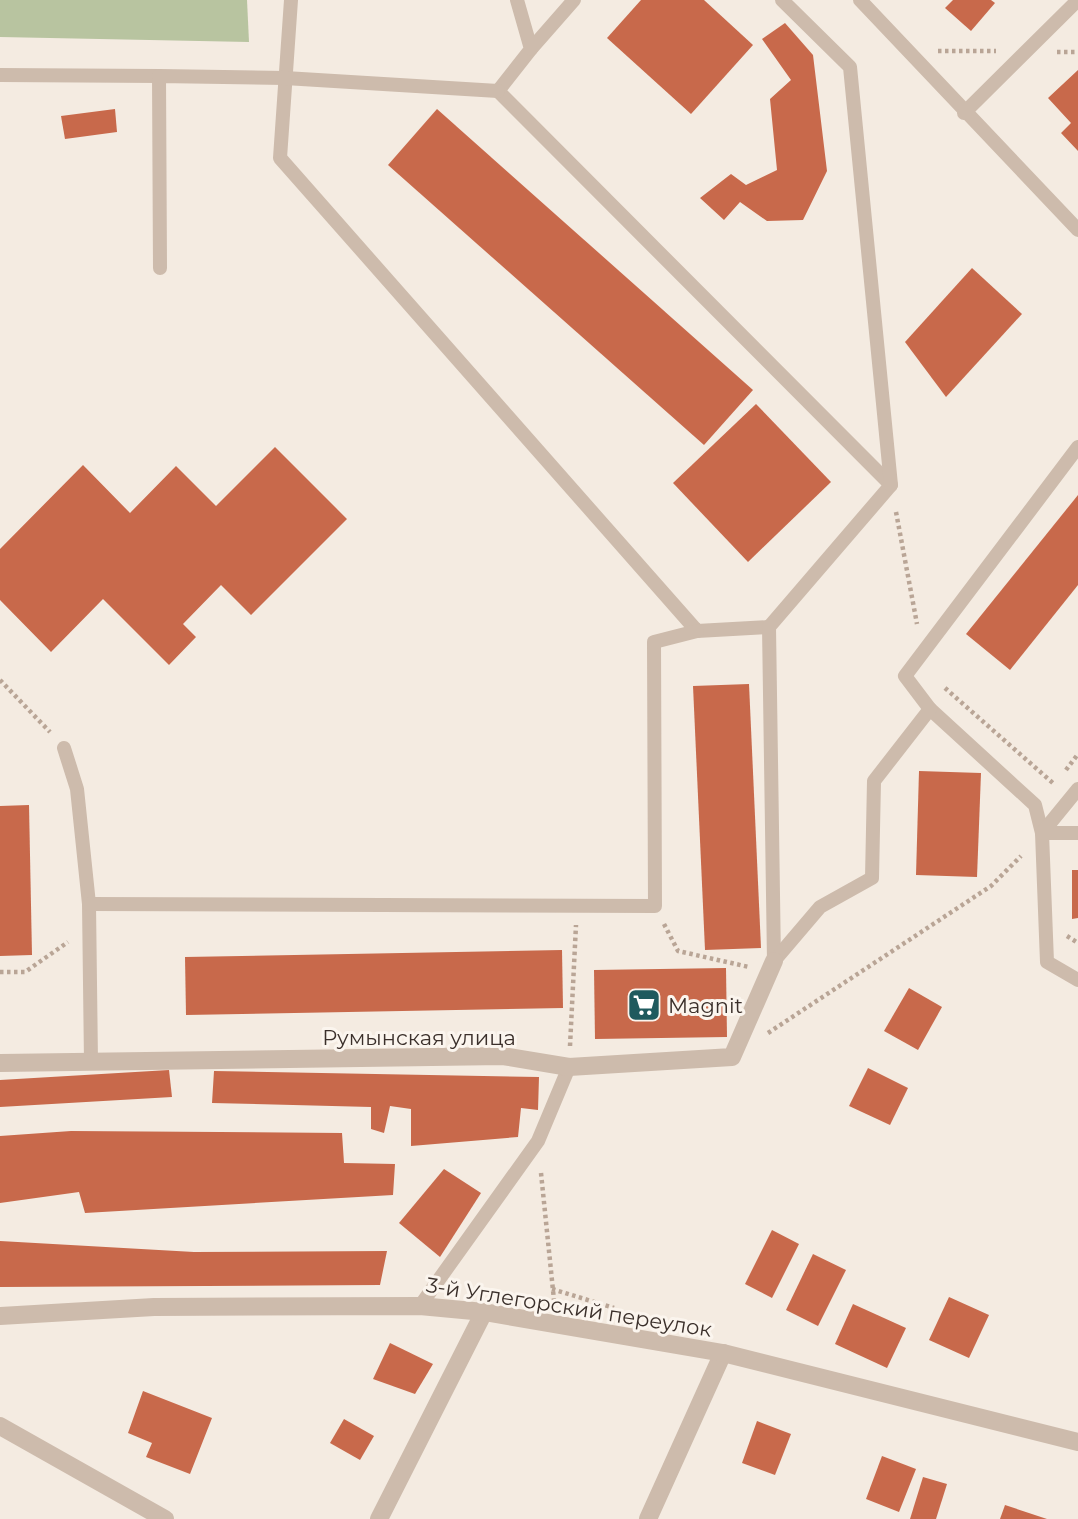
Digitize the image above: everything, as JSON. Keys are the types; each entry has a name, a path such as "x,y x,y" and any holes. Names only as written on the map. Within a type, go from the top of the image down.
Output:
{"street":[{"name":"Румынская улица","path":"0,1063 503,1056 569,1068 732,1057 772,966"},
{"name":"3-й Углегорский переулок","path":"0,1316 154,1307 420,1306 484,1312 723,1353 1078,1442"},
{"path":"379,1519 484,1312"},
{"path":"648,1519 723,1353"},
{"path":"0,1426 165,1519"}],"lane":[{"path":"291,0 280,158 697,631"},
{"path":"516,0 531,49"},
{"path":"498,91 574,0"},
{"path":"772,966 769,627 891,485 850,67 782,0"},
{"path":"860,0 964,113 1078,230"},
{"path":"964,113 1078,0"},
{"path":"0,75 285,78 498,91 891,485"},
{"path":"159,76 160,268"},
{"path":"1078,447 905,676 930,709 1035,806 1042,833 1046,962 1078,980"},
{"path":"89,904 655,906 654,642 697,631 769,627"},
{"path":"772,966 820,907 872,878 874,780 930,709"},
{"path":"64,747 77,789 89,904 91,1062"},
{"path":"1042,833 1078,789"},
{"path":"1042,833 1078,833"},
{"path":"420,1306 538,1141 569,1068"}],"path":[{"path":"891,485 927,673 1054,785 1078,754"},
{"path":"0,680 64,747"},
{"path":"766,1035 991,886 1042,833"},
{"path":"569,1068 577,906"},
{"path":"655,906 678,951 772,966"},
{"path":"0,972 25,972 68,942 68,928"},
{"path":"538,1141 552,1289 559,1326"}],"green space":[{"path":"0,0 247,0 249,42 0,37"}],"building":[{"path":"641,0 704,0 753,45 691,114 607,38"},
{"path":"953,0 991,0 995,3 971,31 945,8"},
{"path":"785,23 813,55 827,171 803,220 767,221 740,202 724,220 700,198 731,174 746,185 777,170 770,99 791,80 762,39"},
{"path":"1078,70 1078,151 1061,133 1071,123 1048,98"},
{"path":"115,109 117,132 65,139 61,116"},
{"path":"437,109 753,390 704,445 388,165"},
{"path":"972,268 1022,314 946,397 905,342"},
{"path":"756,404 831,482 748,562 673,483"},
{"path":"275,447 347,519 251,615 221,585 183,624 196,637 169,665 103,599 51,652 0,600 0,549 83,465 130,513 176,466 216,506"},
{"path":"1078,495 1078,585 1010,670 966,634"},
{"path":"749,684 761,948 705,950 693,686"},
{"path":"919,771 981,773 977,877 916,875"},
{"path":"29,805 32,955 0,956 0,806"},
{"path":"1072,870 1078,870 1078,918 1072,919"},
{"path":"562,950 563,1008 186,1015 185,957"},
{"path":"726,968 727,1037 595,1039 594,970"},
{"path":"909,988 942,1007 918,1050 884,1031"},
{"path":"868,1068 908,1088 890,1125 849,1106"},
{"path":"169,1070 172,1097 0,1107 0,1080"},
{"path":"214,1071 539,1077 538,1110 521,1108 518,1137 411,1146 411,1109 390,1106 384,1133 371,1129 371,1107 212,1103"},
{"path":"71,1131 342,1133 344,1163 395,1164 393,1195 85,1213 79,1192 0,1203 0,1136"},
{"path":"444,1169 481,1193 440,1257 399,1223"},
{"path":"772,1230 799,1244 772,1298 745,1284"},
{"path":"0,1241 194,1252 387,1251 380,1285 0,1287"},
{"path":"813,1254 846,1270 818,1326 786,1310"},
{"path":"949,1297 989,1315 969,1358 929,1340"},
{"path":"853,1304 906,1328 887,1368 835,1344"},
{"path":"390,1343 433,1364 415,1394 373,1379"},
{"path":"143,1391 212,1418 190,1474 146,1457 152,1443 128,1433"},
{"path":"344,1419 374,1436 360,1460 330,1443"},
{"path":"757,1421 791,1434 775,1475 742,1463"},
{"path":"882,1456 916,1469 899,1512 866,1499"},
{"path":"923,1477 947,1484 936,1519 910,1519"},
{"path":"1005,1505 1047,1519 1000,1519"}],"place":[{"name":"Magnit","path":"644,1005"}]}
